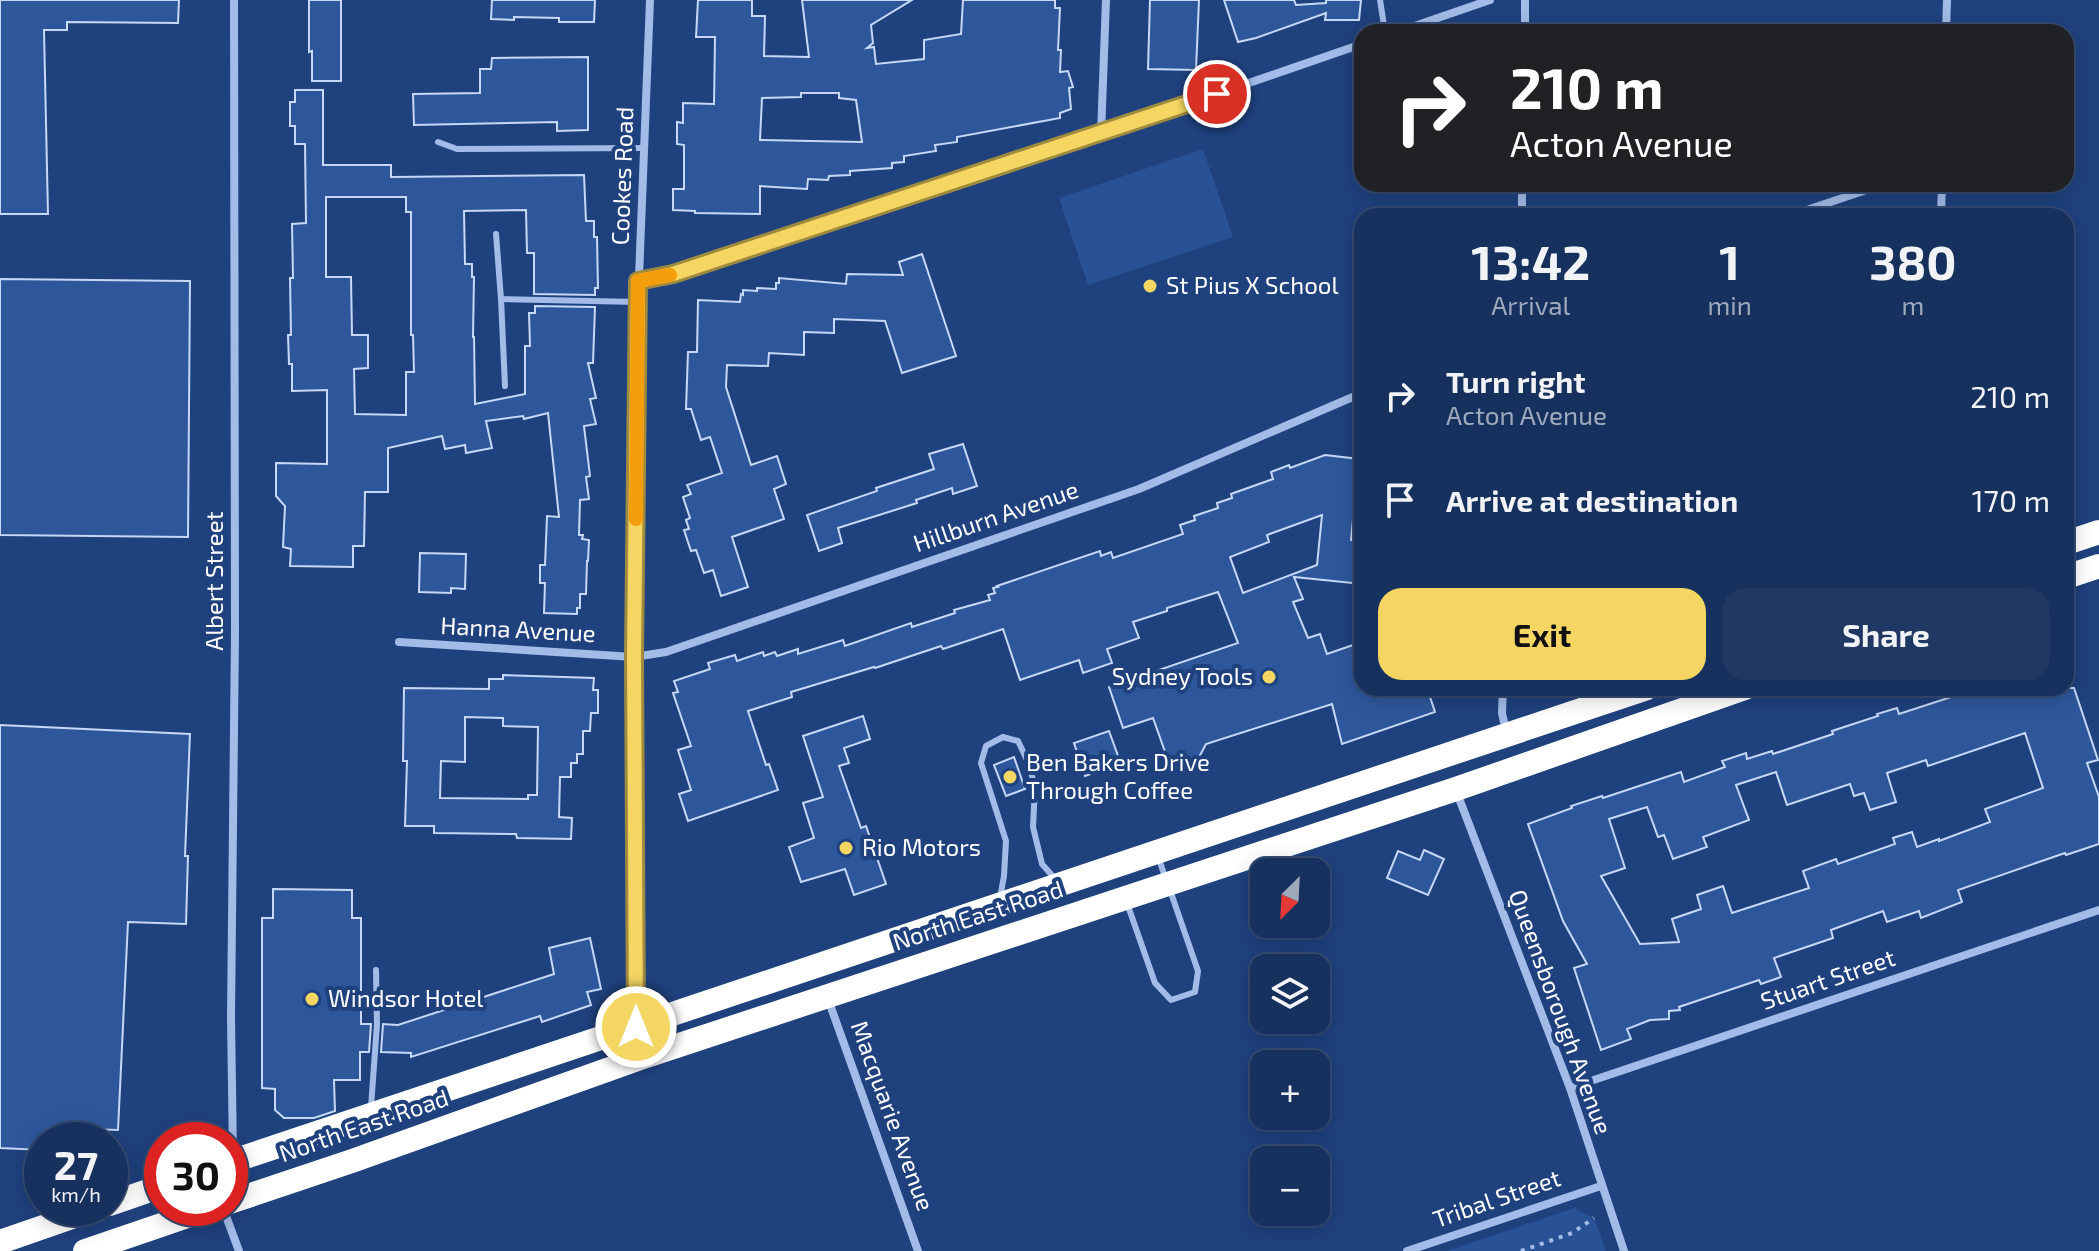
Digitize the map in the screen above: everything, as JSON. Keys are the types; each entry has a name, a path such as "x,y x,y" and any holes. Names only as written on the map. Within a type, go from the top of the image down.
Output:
{"highway":[{"path":"2074,540 2099,532"},
{"path":"2074,574 2099,566"},
{"name":"North East Road","path":"248,1156 1623,696"},
{"name":"North East Road","path":"248,1196 646,1056 1456,789 1722,696"},
{"path":"1507,735 1519,766"},
{"path":"1444,757 1456,789"},
{"path":"817,966 827,995"},
{"path":"636,1027 646,1056"},
{"path":"0,1242 46,1226"},
{"path":"85,1251 158,1226"}],"street":[{"name":"Albert Street","path":"232,1122 234,0"},
{"name":"Cookes Road","path":"636,1027 634,657 638,281 650,0"},
{"path":"1101,134 1106,0"},
{"path":"1420,24 1490,0"},
{"path":"1525,0 1525,24"},
{"path":"1946,24 1947,0"},
{"path":"638,281 673,274 1101,134 1354,47"},
{"path":"1813,208 1860,192"},
{"name":"Hillburn Avenue","path":"634,657 666,652 1139,489 1354,396"},
{"name":"Hanna Avenue","path":"399,642 634,657"},
{"path":"1503,696 1502,713 1507,735"},
{"name":"Queensborough Avenue","path":"1456,789 1570,1088 1624,1251"},
{"name":"Stuart Street","path":"1570,1088 2099,910"},
{"name":"Macquarie Avenue","path":"827,995 918,1251"},
{"name":"Tribal Street","path":"1407,1251 1601,1186"},
{"path":"230,1226 239,1251"}],"lane":[{"path":"1380,0 1384,24"},
{"path":"438,142 457,149 644,148"},
{"path":"496,234 505,386"},
{"path":"501,299 638,302"},
{"path":"998,906 1006,841 981,763 986,746 1003,737 1018,741 1028,762 1035,787 1033,827 1042,864 1061,885"},
{"path":"1125,897 1155,983 1171,1000 1195,992 1198,971 1157,853"},
{"path":"370,1114 376,1052 376,970"}],"path":[{"path":"1521,1251 1572,1233 1594,1218"}],"shaded area":[{"path":"1203,149 1233,237 1088,285 1059,198"},
{"path":"1574,1208 1594,1218 1606,1251 1447,1251"}],"building":[{"path":"0,0 179,0 178,23 67,22 67,30 44,30 48,214 0,214"},
{"path":"309,0 341,0 341,81 312,81"},
{"path":"492,0 595,0 594,22 559,22 559,18 491,19"},
{"path":"698,0 752,0 752,16 765,16 764,56 809,57 802,0 912,0 871,25 873,43 867,48 874,47 876,64 924,59 924,40 961,34 963,0 1055,0 1055,8 1060,8 1060,72 1068,71 1073,87 1069,88 1071,109 1060,113 1060,118 957,137 957,142 935,145 936,151 904,156 904,162 892,163 892,168 850,171 850,175 829,176 828,180 808,179 807,189 760,186 760,214 673,210 673,189 684,189 684,145 677,144 677,122 683,123 683,103 714,104 715,37 696,37","holes":["801,93 839,93 839,98 856,100 862,142 760,140 762,98 801,97"]},
{"path":"1150,0 1199,0 1196,70 1148,69"},
{"path":"1224,0 1294,0 1296,5 1326,3 1326,0 1361,0 1359,20 1325,20 1326,13 1238,42"},
{"path":"588,57 588,130 557,131 557,122 414,125 413,94 480,93 480,69 491,69 492,58"},
{"path":"295,90 323,90 323,165 391,165 391,177 584,175 586,221 594,221 594,237 597,237 598,288 595,288 595,295 534,294 534,253 527,253 526,210 464,211 465,264 472,264 474,277 475,404 525,394 525,346 530,346 529,313 535,313 535,306 595,307 593,363 588,363 596,398 590,399 596,424 584,426 590,476 586,477 589,499 580,500 579,535 589,540 588,561 586,594 580,594 577,614 544,613 545,583 540,583 540,565 545,565 547,516 559,517 548,413 524,419 523,416 486,421 492,448 466,453 465,445 445,449 442,436 388,448 388,492 365,492 364,546 353,546 353,567 290,566 291,549 283,547 285,506 276,496 276,463 327,464 327,390 292,391 292,364 289,364 292,224 306,223 305,144 295,144 295,126 290,126 290,102 295,102","holes":["326,197 406,197 406,212 411,212 414,372 406,372 406,415 355,414 354,369 368,368 368,335 352,335 351,277 326,277"]},
{"path":"922,254 956,356 902,373 885,321 834,319 834,333 804,332 804,355 769,353 768,366 727,365 726,387 751,465 777,456 786,484 774,489 784,519 732,537 748,587 721,596 713,570 704,573 696,550 691,551 684,530 689,529 686,520 690,518 683,497 691,494 687,485 722,473 710,437 701,440 691,409 686,409 688,352 697,352 698,300 740,302 743,290 776,289 779,278 846,284 847,274 903,275 899,262"},
{"path":"0,279 190,281 188,537 0,535"},
{"path":"963,444 977,486 953,494 952,488 916,500 917,503 838,528 842,543 819,551 807,515 934,469 929,454"},
{"path":"1325,455 1354,458 1351,540 1354,540 1354,583 1294,577 1303,599 1293,602 1308,638 1320,634 1327,654 1354,645 1354,696 1430,696 1435,712 1342,744 1332,704 1206,744 1196,763 1182,768 1169,763 1153,718 1123,728 1109,687 1238,643 1218,592 1133,622 1139,638 1107,649 1112,663 1083,673 1079,660 1020,680 1003,629 791,692 792,697 748,711 778,790 688,821 679,794 691,790 678,750 691,746 673,693 678,692 674,681 710,669 708,663 735,655 737,661 763,652 764,656 775,652 777,656 798,649 798,654 843,640 845,646 911,623 912,627 990,600 988,595 995,593 993,588 997,586 1100,551 1101,556 1111,552 1113,558 1183,534 1180,525 1195,520 1194,516 1218,508 1217,503 1232,498 1231,494 1273,479 1271,472 1289,465 1290,468","holes":["1322,515 1317,565 1243,593 1230,557 1269,542 1267,535"]},
{"path":"420,553 466,554 465,589 451,588 451,593 419,592"},
{"path":"503,675 594,678 593,690 598,690 598,713 591,713 590,731 583,731 583,754 577,754 577,763 571,763 571,777 560,777 559,817 572,818 571,839 517,838 516,834 434,833 434,826 405,826 407,761 403,761 404,688 489,689 489,679 503,679","holes":["465,717 503,718 503,726 538,727 537,795 528,795 528,799 440,798 441,761 465,762"]},
{"path":"2074,688 2098,760 2087,763 2099,797 2099,844 1958,890 1962,902 1921,918 1919,911 1887,922 1883,911 1831,930 1833,938 1774,958 1781,977 1761,984 1759,980 1679,1007 1680,1010 1669,1011 1669,1019 1650,1020 1627,1029 1631,1039 1601,1050 1574,968 1587,964 1563,921 1528,824 1571,806 1681,772 1684,782 1725,767 1722,761 1746,753 1747,759 1772,751 1773,754 1833,734 1832,731 1877,714 1897,708 1899,714 1951,696 2074,696","holes":["2025,733 2043,788 1985,809 1990,822 1917,847 1912,832 1893,838 1895,844 1838,864 1836,859 1803,871 1809,888 1732,913 1723,886 1697,895 1701,909 1672,919 1679,942 1640,944 1601,876 1625,868 1609,819 1647,807 1658,837 1664,835 1673,859 1707,847 1703,837 1749,820 1736,785 1776,772 1787,805 1850,784 1854,796 1864,793 1870,810 1896,802 1887,773 1926,760 1928,766"]},
{"path":"863,716 870,739 844,748 849,763 839,766 861,828 866,826 886,884 854,895 845,869 801,882 789,847 814,838 803,803 823,797 803,736"},
{"path":"0,725 190,734 185,856 188,856 186,924 128,922 118,1122 24,1122 24,1149 0,1148"},
{"path":"1109,731 1121,764 1085,776 1074,743"},
{"name":"Ben Bakers Drive Through Coffee","path":"1014,757 1025,789 1006,796 994,765"},
{"path":"1424,850 1444,859 1428,895 1387,878 1398,851 1420,860"},
{"name":"Windsor Hotel","path":"273,889 352,890 352,918 361,918 361,1024 371,1024 369,1052 360,1052 360,1080 334,1080 335,1111 314,1118 284,1118 275,1110 275,1089 262,1088 262,918 273,918"},
{"path":"590,938 601,989 587,992 591,1005 542,1022 540,1016 411,1057 411,1053 381,1052 383,1024 398,1025 554,974 549,948"}],"slow traffic":[{"path":"636,519 638,281 670,275"}],"place":[{"name":"St Pius X School","path":"1150,286"},
{"name":"Sydney Tools","path":"1269,677"},
{"name":"Ben Bakers Drive Through Coffee","path":"1010,777"},
{"name":"Rio Motors","path":"846,848"},
{"name":"Windsor Hotel","path":"312,999"}],"route":[{"path":"636,1027 634,657 638,281 673,274 1217,94"}]}
